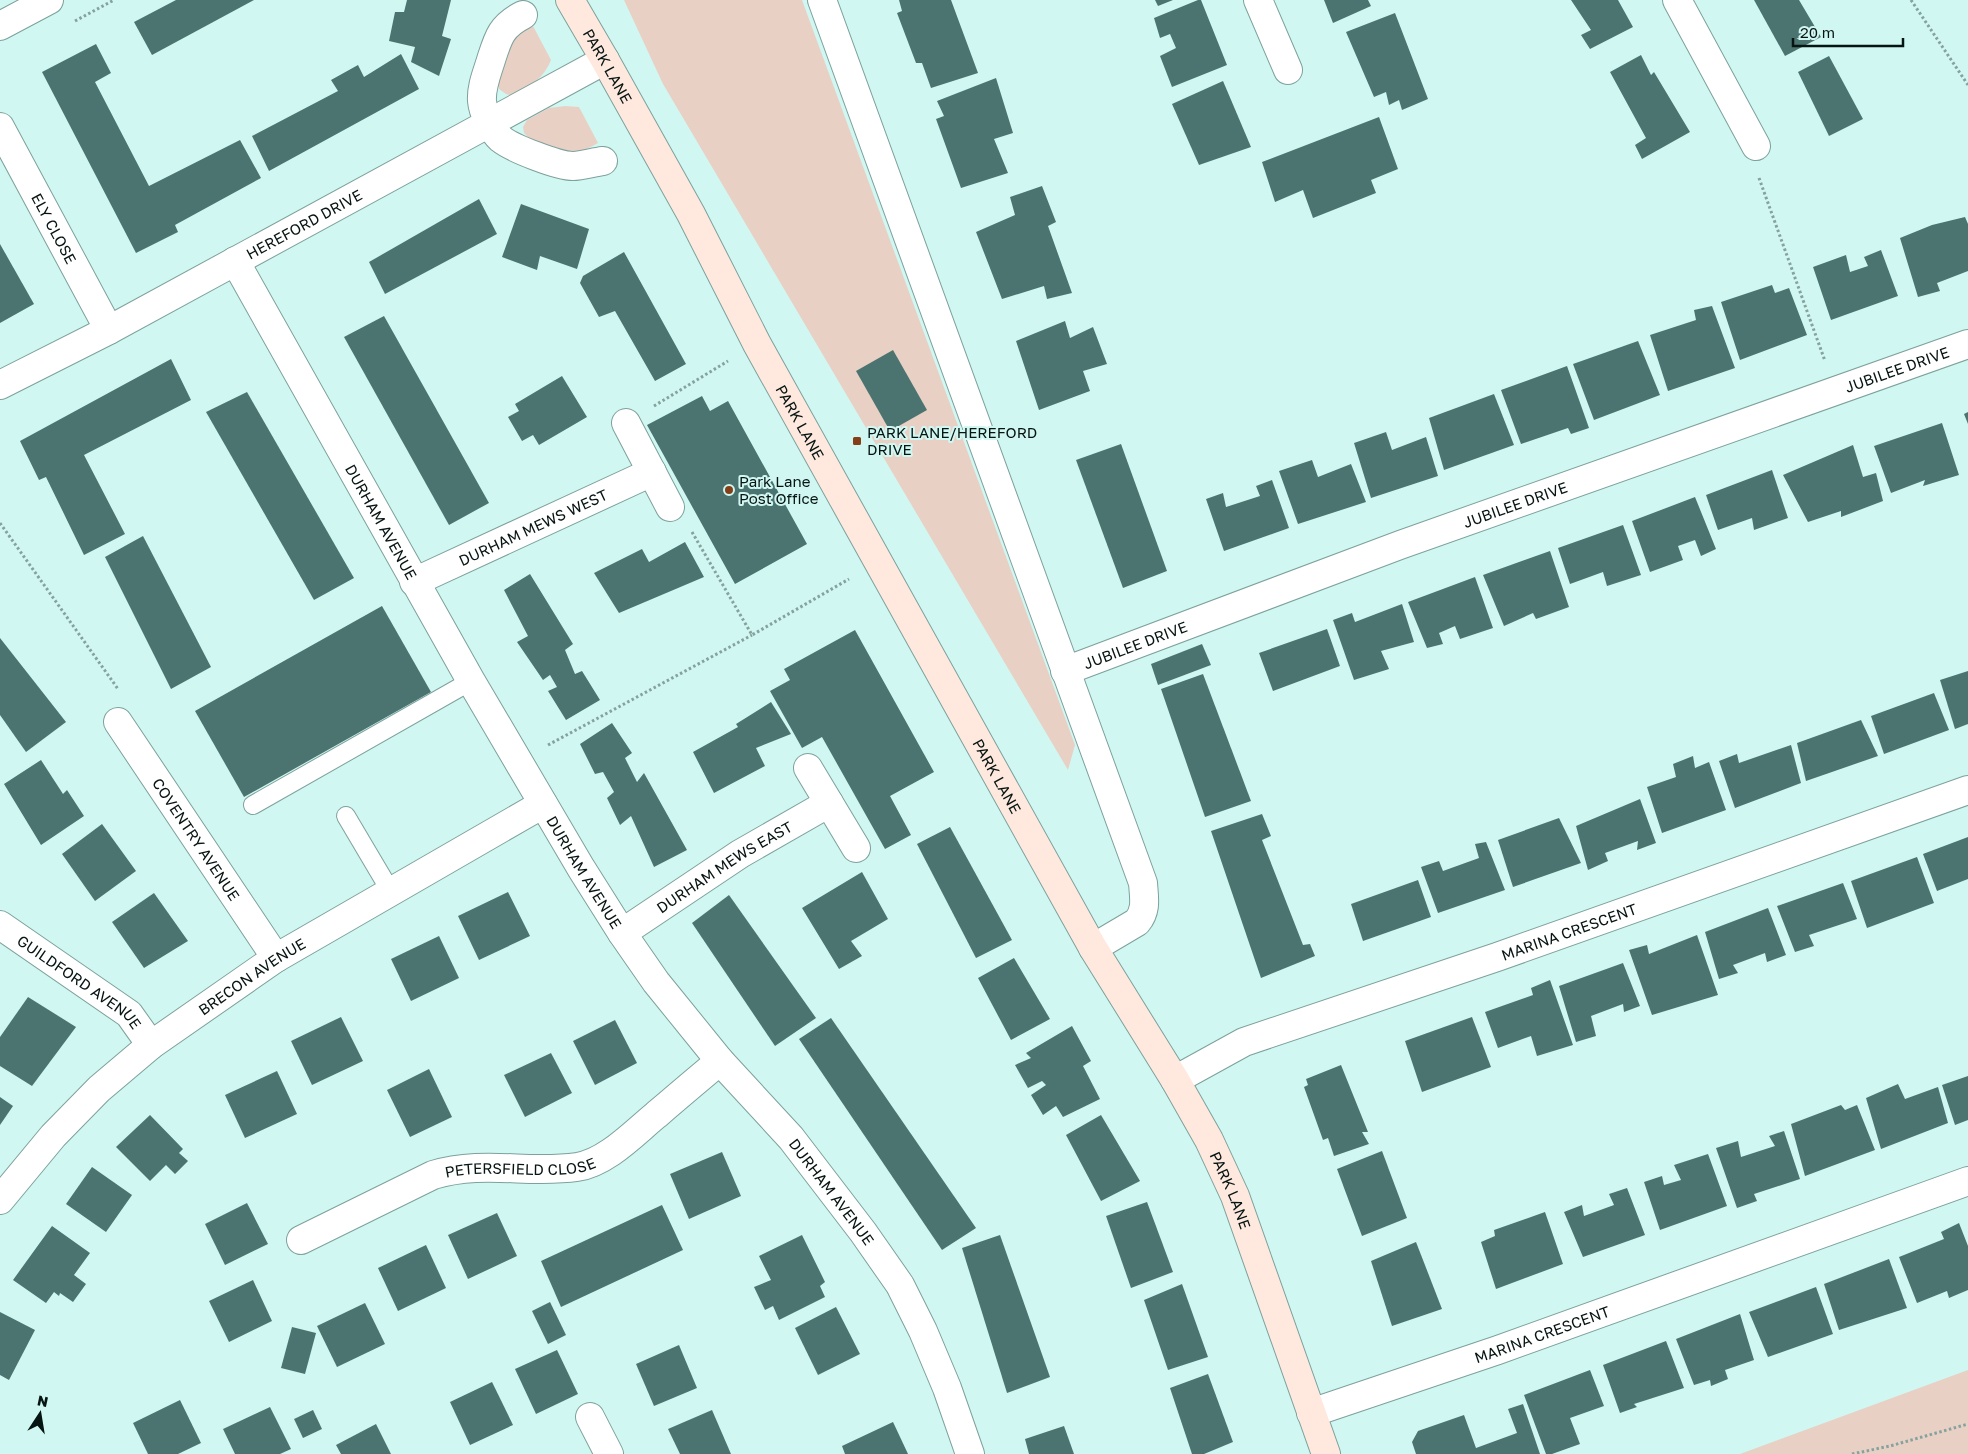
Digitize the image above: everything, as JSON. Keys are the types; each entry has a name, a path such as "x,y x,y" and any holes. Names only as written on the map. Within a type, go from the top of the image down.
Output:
{"street":[{"path":"0,26 49,0"},
{"name":"PARK LANE","path":"570,0 691,214 756,344 1093,948 1175,1080 1209,1140 1235,1196 1326,1454"},
{"path":"822,0 1143,883 1144,906 1142,916 1137,922 1093,948"},
{"path":"1258,0 1288,70"},
{"path":"1677,0 1756,146"},
{"path":"523,15 510,21 501,31 484,82 482,103 490,123 500,138 513,146 558,163 573,166 603,161"},
{"name":"HEREFORD DRIVE","path":"0,386 109,330 605,60"},
{"name":"ELY CLOSE","path":"0,127 109,330"},
{"name":"DURHAM AVENUE","path":"235,262 414,582 517,761 622,932 656,982 720,1061 791,1138 863,1232 900,1285 947,1388 970,1454"},
{"name":"JUBILEE DRIVE","path":"1065,671 1400,545 1968,344"},
{"path":"626,423 670,507"},
{"name":"DURHAM MEWS WEST","path":"414,582 652,472"},
{"name":"COVENTRY AVENUE","path":"118,722 276,958"},
{"path":"808,768 856,848"},
{"name":"MARINA CRESCENT","path":"1175,1080 1244,1042 1497,957 1968,790"},
{"name":"DURHAM MEWS EAST","path":"622,932 740,854 829,803"},
{"name":"BRECON AVENUE","path":"0,1200 53,1136 99,1089 150,1045 276,958 543,804"},
{"name":"GUILDFORD AVENUE","path":"0,925 129,1014 150,1045"},
{"name":"PETERSFIELD CLOSE","path":"301,1240 434,1176 449,1171 473,1167 560,1168 580,1166 612,1152 720,1061"},
{"name":"MARINA CRESCENT","path":"1311,1413 1498,1350 1968,1181"},
{"path":"590,1417 609,1454"}],"lane":[{"path":"254,805 471,681"},
{"path":"346,816 391,892"}],"path":[{"path":"1911,0 1968,85"},
{"path":"1756,146 1759,176 1836,392"},
{"path":"626,423 756,344"},
{"path":"670,507 681,513 752,635"},
{"path":"0,523 120,692 118,722"},
{"path":"517,761 752,635 878,562"},
{"path":"1852,1454 1890,1446 1968,1424"}],"shaded area":[{"path":"624,0 802,0 1075,745 1068,770 663,84"},
{"path":"533,26 551,60 544,73 535,81 513,96 506,94 499,89 498,83 504,56 516,37"},
{"path":"579,107 598,143 583,151 566,151 531,140 524,133 523,127 527,120 549,108"},
{"path":"1968,1370 1968,1454 1740,1454"}],"building":[{"path":"176,0 254,0 152,55 134,22"},
{"path":"407,0 451,0 442,36 451,39 439,76 411,62 415,47 389,41 395,12 404,12"},
{"path":"899,0 951,0 978,73 931,88 922,63 916,63 897,13 902,11"},
{"path":"1155,0 1173,0 1158,6"},
{"path":"1201,0 1227,65 1172,87 1160,56 1176,48 1170,34 1160,38 1154,18"},
{"path":"1324,0 1368,0 1371,6 1333,23"},
{"path":"1571,0 1618,0 1633,27 1590,49 1581,35 1591,30"},
{"path":"1754,0 1799,0 1821,37 1785,56"},
{"path":"1395,13 1428,99 1402,110 1399,100 1389,105 1386,92 1374,97 1346,32"},
{"path":"96,44 111,73 95,82 149,186 240,140 261,178 175,225 178,232 136,253 42,72"},
{"path":"401,54 419,89 269,171 252,136 338,91 331,80 358,65 364,77"},
{"path":"1641,55 1651,75 1654,72 1690,132 1642,159 1635,145 1646,138 1610,72"},
{"path":"1829,56 1863,119 1829,136 1798,72"},
{"path":"996,78 1013,133 994,139 1008,173 961,188 936,119 944,116 937,101"},
{"path":"1223,81 1251,147 1199,165 1172,104"},
{"path":"1379,117 1398,169 1371,180 1376,193 1313,218 1303,190 1275,202 1262,162"},
{"path":"1042,186 1056,222 1048,226 1072,293 1047,299 1044,286 1002,299 976,232 1015,215 1010,197"},
{"path":"479,199 497,234 385,294 369,262"},
{"path":"521,204 589,229 577,269 540,256 537,270 502,257"},
{"path":"1965,217 1968,224 1968,271 1937,283 1940,291 1918,297 1900,238 1932,225"},
{"path":"0,244 34,304 0,323"},
{"path":"1881,250 1898,296 1831,320 1813,267 1846,255 1850,272 1868,266 1864,257"},
{"path":"624,252 686,364 655,381 615,311 599,317 580,283 583,276"},
{"path":"1772,285 1775,293 1789,288 1807,335 1740,360 1721,302"},
{"path":"1712,306 1735,368 1668,391 1650,335 1696,320 1694,310"},
{"path":"384,316 489,503 449,525 344,337"},
{"path":"1065,321 1070,338 1093,327 1107,364 1083,371 1090,391 1039,410 1016,341"},
{"path":"1638,341 1660,395 1594,420 1573,364"},
{"path":"893,350 927,410 890,431 856,371"},
{"path":"171,359 191,400 84,455 125,534 84,555 46,477 39,480 20,441"},
{"path":"1567,366 1589,428 1571,434 1568,428 1521,444 1501,390"},
{"path":"562,376 587,417 539,445 533,435 522,441 508,417 519,411 515,404"},
{"path":"247,392 354,578 314,600 206,412"},
{"path":"1494,394 1514,445 1444,470 1429,418"},
{"path":"702,396 710,411 728,401 807,544 735,584 647,425"},
{"path":"1968,412 1968,424 1964,414"},
{"path":"1942,423 1959,475 1923,486 1925,480 1891,493 1874,446"},
{"path":"1386,432 1392,450 1426,437 1438,476 1371,498 1354,443"},
{"path":"1121,444 1167,571 1123,588 1076,460"},
{"path":"1853,445 1863,477 1876,473 1883,501 1841,517 1841,511 1808,522 1783,475"},
{"path":"1312,460 1318,477 1351,464 1366,502 1298,524 1279,471"},
{"path":"1772,470 1788,518 1754,530 1752,518 1718,530 1706,495"},
{"path":"1272,480 1289,528 1224,551 1206,499 1223,493 1226,507 1260,496 1256,486"},
{"path":"1695,497 1716,549 1701,556 1695,540 1678,546 1683,560 1650,572 1632,521"},
{"path":"1623,525 1641,575 1607,586 1603,572 1570,584 1558,548"},
{"path":"143,536 211,667 171,689 105,557"},
{"path":"685,542 704,577 619,613 594,573 642,549 649,562"},
{"path":"1550,551 1569,607 1536,619 1533,613 1504,626 1483,575"},
{"path":"530,574 573,644 565,650 575,674 582,671 600,700 566,720 548,691 557,687 550,675 543,680 517,642 528,636 504,590"},
{"path":"1475,577 1493,628 1460,639 1455,626 1439,633 1443,644 1427,648 1408,602"},
{"path":"1402,604 1414,642 1381,651 1389,669 1354,680 1333,620 1352,613 1355,622"},
{"path":"382,606 431,692 244,797 195,711"},
{"path":"1327,629 1340,666 1273,691 1259,653"},
{"path":"855,630 934,772 890,796 911,835 885,849 822,737 802,748 770,691 790,680 784,669"},
{"path":"0,638 66,722 26,752 0,715"},
{"path":"1202,644 1211,665 1158,685 1151,664"},
{"path":"1968,671 1968,724 1955,729 1940,680"},
{"path":"1203,674 1251,801 1205,817 1161,689"},
{"path":"1934,693 1949,730 1884,754 1871,716"},
{"path":"771,702 791,734 756,748 765,766 714,793 693,752 738,727 736,724"},
{"path":"1861,720 1878,756 1806,781 1797,743"},
{"path":"612,723 632,753 625,758 637,782 644,773 687,850 654,867 631,816 620,825 607,798 614,792 603,772 595,774 580,744"},
{"path":"1791,745 1801,783 1735,808 1719,761 1737,754 1739,763"},
{"path":"1693,756 1695,768 1709,762 1726,810 1662,833 1647,787 1676,777 1673,764"},
{"path":"41,760 63,794 67,790 84,816 41,845 4,784"},
{"path":"1640,799 1656,843 1637,850 1638,841 1605,853 1608,861 1588,870 1576,826"},
{"path":"1262,814 1271,836 1262,840 1303,945 1310,944 1315,956 1261,978 1211,831"},
{"path":"1559,818 1581,863 1513,887 1498,840"},
{"path":"102,824 136,871 95,901 62,854"},
{"path":"950,827 1012,940 976,958 917,844"},
{"path":"1968,837 1968,879 1937,891 1923,854"},
{"path":"1486,842 1505,890 1438,913 1421,867 1439,861 1443,871 1479,858 1475,844"},
{"path":"1917,857 1934,903 1867,928 1851,881"},
{"path":"862,872 888,919 851,941 862,956 839,969 802,908"},
{"path":"1418,880 1431,917 1363,941 1351,904"},
{"path":"1843,883 1857,919 1809,935 1814,946 1795,952 1777,906"},
{"path":"508,892 530,936 479,960 458,916"},
{"path":"154,893 188,941 144,968 112,922"},
{"path":"729,895 816,1018 775,1046 692,923"},
{"path":"1768,908 1786,955 1767,962 1765,953 1733,965 1738,973 1719,979 1705,932"},
{"path":"1697,935 1718,995 1652,1015 1629,950 1647,945 1649,954"},
{"path":"439,936 459,978 411,1001 391,959"},
{"path":"1014,958 1050,1019 1011,1040 978,978"},
{"path":"1623,963 1640,1006 1624,1012 1623,1004 1591,1016 1596,1036 1576,1042 1559,986"},
{"path":"1550,980 1573,1045 1537,1056 1531,1036 1498,1048 1485,1012 1533,995 1531,988"},
{"path":"28,997 76,1027 32,1086 0,1066 0,1037"},
{"path":"341,1017 363,1061 312,1085 291,1041"},
{"path":"1472,1017 1491,1067 1422,1092 1405,1041"},
{"path":"831,1018 976,1228 942,1250 799,1039"},
{"path":"615,1020 637,1063 595,1085 573,1041"},
{"path":"1072,1026 1091,1061 1083,1066 1100,1099 1063,1117 1056,1106 1043,1115 1031,1095 1046,1085 1042,1081 1028,1088 1015,1065 1031,1058 1026,1053"},
{"path":"551,1053 572,1093 525,1117 504,1075"},
{"path":"1341,1065 1368,1132 1362,1132 1369,1144 1334,1156 1328,1138 1323,1140 1304,1087 1308,1085 1306,1079"},
{"path":"429,1069 452,1117 410,1137 387,1090"},
{"path":"277,1071 297,1114 245,1138 225,1095"},
{"path":"1968,1076 1968,1120 1955,1125 1942,1085"},
{"path":"1898,1084 1905,1099 1938,1087 1948,1123 1881,1149 1866,1098"},
{"path":"0,1097 13,1106 0,1125"},
{"path":"1841,1105 1845,1110 1857,1105 1875,1150 1805,1176 1791,1124"},
{"path":"150,1115 183,1149 179,1153 188,1161 175,1174 166,1165 150,1181 116,1147"},
{"path":"1101,1115 1140,1181 1101,1201 1066,1135"},
{"path":"1784,1131 1800,1179 1754,1194 1757,1201 1737,1208 1716,1148 1738,1141 1741,1157 1775,1146 1769,1136"},
{"path":"1382,1151 1407,1218 1362,1236 1337,1169"},
{"path":"722,1152 741,1196 689,1219 670,1174"},
{"path":"1708,1154 1727,1206 1660,1230 1644,1182 1662,1176 1664,1185 1681,1180 1674,1165"},
{"path":"92,1167 132,1195 106,1232 66,1204"},
{"path":"1627,1188 1645,1235 1583,1257 1564,1212 1582,1205 1584,1216 1614,1205 1609,1194"},
{"path":"1147,1202 1173,1272 1131,1288 1106,1216"},
{"path":"247,1203 268,1244 225,1265 205,1224"},
{"path":"662,1205 683,1250 561,1307 541,1261"},
{"path":"1545,1212 1563,1264 1496,1289 1481,1242 1495,1236 1494,1230"},
{"path":"497,1213 517,1256 468,1279 448,1235"},
{"path":"1959,1223 1968,1246 1968,1290 1949,1298 1947,1291 1917,1303 1899,1257 1944,1239 1941,1232"},
{"path":"52,1226 90,1253 74,1275 86,1284 73,1302 60,1293 59,1296 54,1292 46,1303 13,1280"},
{"path":"802,1235 825,1282 820,1286 825,1297 779,1320 773,1306 765,1310 754,1287 771,1280 759,1256"},
{"path":"1000,1235 1050,1377 1007,1393 962,1248"},
{"path":"1416,1242 1442,1309 1392,1326 1371,1261"},
{"path":"426,1245 446,1288 398,1311 378,1268"},
{"path":"1889,1259 1907,1308 1839,1330 1824,1284"},
{"path":"253,1280 272,1321 229,1342 209,1301"},
{"path":"1182,1284 1208,1357 1168,1370 1144,1300"},
{"path":"1816,1287 1833,1334 1768,1357 1749,1312"},
{"path":"550,1302 566,1335 548,1344 532,1311"},
{"path":"365,1303 385,1344 337,1367 317,1326"},
{"path":"836,1307 860,1354 818,1375 795,1328"},
{"path":"0,1312 35,1330 9,1380 0,1375"},
{"path":"1740,1314 1754,1360 1725,1370 1728,1379 1711,1386 1710,1380 1694,1385 1676,1339"},
{"path":"292,1327 316,1333 305,1374 281,1368"},
{"path":"1666,1341 1684,1388 1634,1404 1637,1407 1620,1413 1603,1365"},
{"path":"679,1345 697,1388 654,1406 636,1364"},
{"path":"557,1350 578,1394 536,1414 515,1369"},
{"path":"1590,1370 1604,1406 1570,1418 1580,1444 1552,1454 1546,1454 1524,1395"},
{"path":"1208,1374 1233,1442 1204,1454 1192,1454 1170,1388"},
{"path":"492,1382 513,1425 470,1445 450,1402"},
{"path":"180,1400 201,1443 178,1454 148,1454 133,1423"},
{"path":"1523,1404 1540,1454 1416,1454 1412,1442 1418,1431 1464,1415 1476,1448 1517,1433 1508,1409"},
{"path":"270,1407 291,1449 280,1454 235,1454 223,1429"},
{"path":"313,1410 322,1429 303,1438 294,1419"},
{"path":"712,1410 731,1454 680,1454 668,1429"},
{"path":"893,1422 908,1454 845,1454 842,1446"},
{"path":"376,1424 391,1454 341,1454 336,1445"},
{"path":"1064,1426 1074,1454 1029,1454 1025,1439"}],"place":[{"name":"PARK LANE/HEREFORD DRIVE","path":"857,441"},
{"name":"Park Lane Post Office","path":"729,490"}]}
